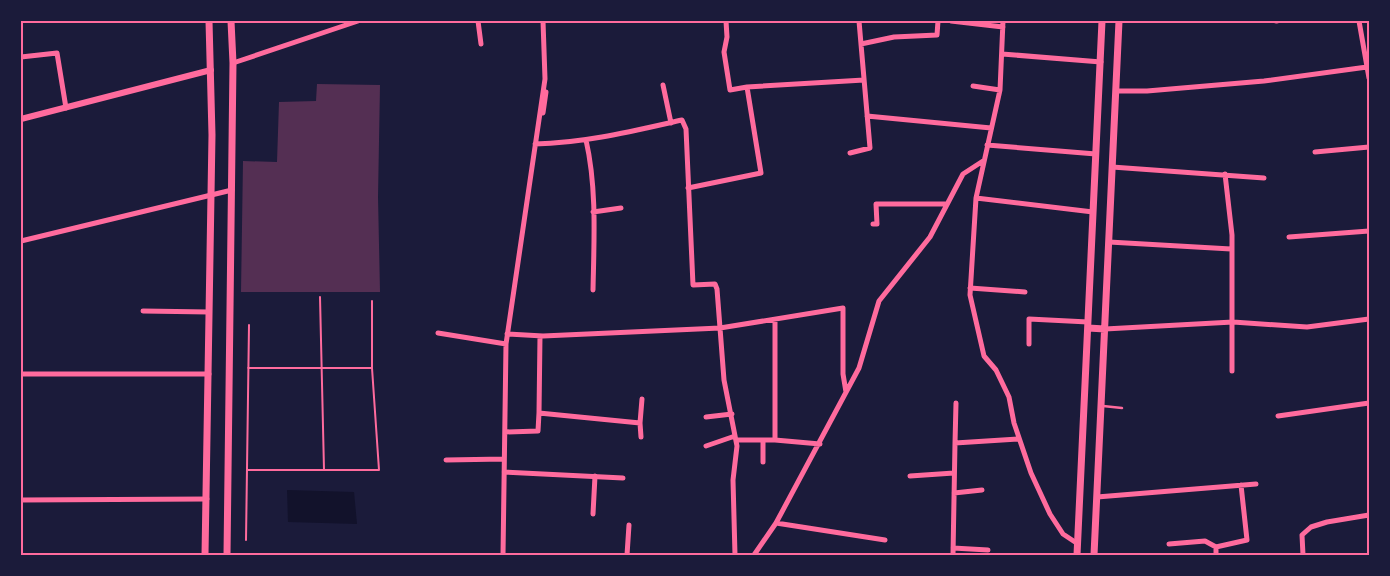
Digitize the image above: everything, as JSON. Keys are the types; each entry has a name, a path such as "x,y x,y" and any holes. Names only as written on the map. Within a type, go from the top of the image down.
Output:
{"main road":[{"path":"205,555 212,70 209,21"},
{"path":"227,555 233,63 231,21"},
{"path":"1077,555 1102,21"},
{"path":"1094,555 1119,21"},
{"path":"1088,325 1105,329"}],"street":[{"path":"233,63 358,21"},
{"path":"478,21 481,44"},
{"path":"503,555 506,344 546,79 543,21"},
{"path":"726,21 727,37 724,52 730,90 747,87 864,80"},
{"path":"850,153 870,148 859,21"},
{"path":"861,44 894,38 937,35 938,21"},
{"path":"951,21 1003,24 1000,90 976,198 970,288 984,356 996,370 1009,396 1019,440 1031,473 1050,514 1063,534 1078,544"},
{"path":"1360,21 1366,46 1369,78"},
{"path":"21,57 57,53 66,108"},
{"path":"1002,54 1101,62"},
{"path":"1116,91 1147,91 1264,81 1367,67"},
{"path":"21,119 212,70"},
{"path":"517,264 549,75 546,79"},
{"path":"663,85 671,123"},
{"path":"973,86 1000,90"},
{"path":"688,188 760,172 747,87"},
{"path":"867,116 991,128"},
{"path":"535,144 586,140 682,120 686,129 693,285 715,284 724,380 736,438 733,480 735,555"},
{"path":"586,140 593,212 593,290"},
{"path":"987,145 1096,154"},
{"path":"1315,152 1369,147"},
{"path":"754,555 776,523 859,368 880,302 930,236 945,204 963,174 983,161"},
{"path":"1112,167 1264,178"},
{"path":"1225,174 1232,235 1232,371"},
{"path":"21,241 232,190"},
{"path":"976,198 1094,212"},
{"path":"873,224 877,224 876,204 945,204"},
{"path":"593,212 622,208"},
{"path":"1289,237 1369,230"},
{"path":"1109,242 1231,250"},
{"path":"970,288 1025,292"},
{"path":"507,334 540,336 720,328 843,308 843,374 846,392"},
{"path":"143,311 209,312"},
{"path":"1029,344 1029,319 1088,325"},
{"path":"1105,329 1233,322 1307,327 1369,319"},
{"path":"775,320 775,440"},
{"path":"438,333 506,344"},
{"path":"505,432 538,431 540,336"},
{"path":"21,374 209,374"},
{"path":"641,437 642,399"},
{"path":"953,555 956,403"},
{"path":"1278,416 1369,403"},
{"path":"538,413 640,423"},
{"path":"706,417 732,414"},
{"path":"706,446 736,438 820,444"},
{"path":"763,440 763,462"},
{"path":"955,443 1019,440"},
{"path":"446,460 504,459"},
{"path":"504,472 623,478"},
{"path":"910,476 954,474"},
{"path":"593,514 594,476"},
{"path":"1097,497 1256,484"},
{"path":"1169,544 1205,541 1216,547 1247,540 1241,485"},
{"path":"954,494 982,490"},
{"path":"21,500 207,499"},
{"path":"1302,555 1302,535 1311,527 1369,515"},
{"path":"776,523 885,540"},
{"path":"628,555 629,525"},
{"path":"1216,547 1216,555"},
{"path":"953,548 988,550"}],"lane":[{"path":"1101,406 1122,408"}],"path":[{"path":"320,297 324,470"},
{"path":"247,470 379,470 372,368 372,301"},
{"path":"246,540 250,325"},
{"path":"248,368 372,368"}],"shaded area":[{"path":"287,490 354,492 357,524 288,522"}],"building":[{"path":"317,84 380,85 378,197 380,292 241,292 243,161 277,162 279,102 316,101"}]}
